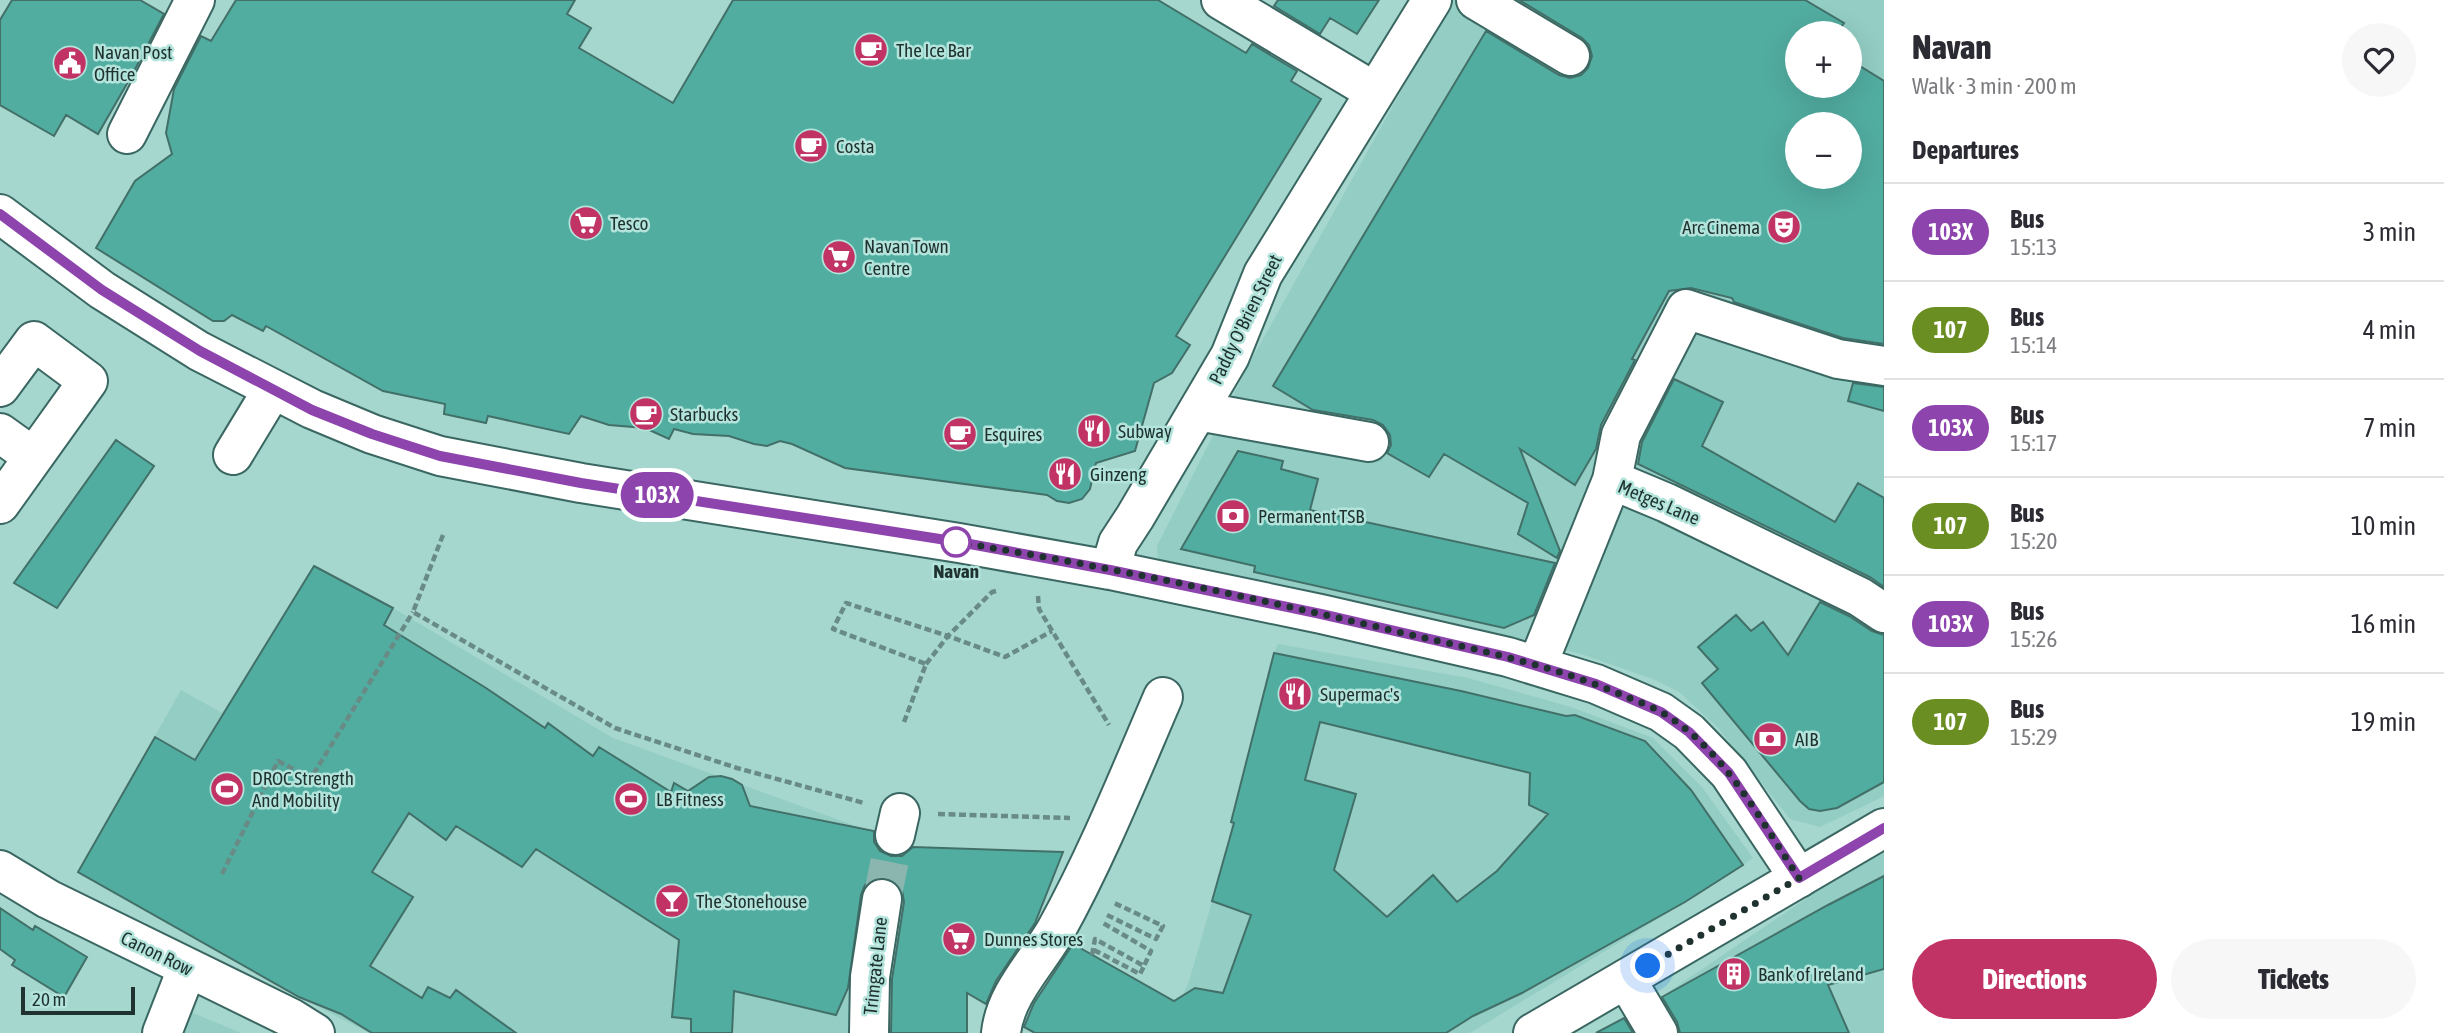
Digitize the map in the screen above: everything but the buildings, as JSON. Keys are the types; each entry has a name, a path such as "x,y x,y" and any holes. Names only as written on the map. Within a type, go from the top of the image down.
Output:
{"street":[{"path":"127,134 195,0"},
{"path":"1221,0 1375,92"},
{"name":"Paddy O'Brien Street","path":"1110,570 1118,542 1230,356 1263,274 1432,0"},
{"path":"1476,0 1570,56"},
{"path":"0,214 111,277 200,351 312,410 372,434 440,456 581,483 959,542 1110,570 1508,657 1596,684 1661,712 1689,732 1729,773 1799,878"},
{"path":"1612,480 1621,435 1686,309 1838,359 1884,366"},
{"path":"0,387 34,341 88,381 0,504"},
{"path":"233,455 273,389"},
{"path":"1198,411 1368,442"},
{"path":"0,433 32,456"},
{"name":"Metges Lane","path":"1536,666 1612,480 1679,508 1860,597 1884,613"},
{"path":"1001,1033 1002,1019 1055,931 1111,820 1163,697"},
{"path":"1533,1033 1884,828"},
{"name":"Canon Row","path":"0,870 48,899 291,1018 315,1033"},
{"name":"Trimgate Lane","path":"869,1033 870,977 882,899"},
{"path":"162,1033 187,969"},
{"path":"1626,979 1658,1033"}],"path":[{"path":"222,874 278,761 311,778 413,612 443,535"},
{"path":"1034,556 1039,609 1133,764"},
{"path":"904,722 926,664 948,636 992,592 1003,589"},
{"path":"926,664 833,629 846,603 1005,657 1052,631"},
{"path":"413,612 615,728 897,824 1111,820"},
{"path":"1078,885 1163,926 1156,939 1151,951 1144,966 1140,974 1093,953 1095,939 1144,966"},
{"path":"1151,951 1102,924 1108,915 1156,939"}],"shaded area":[{"path":"1452,0 1884,0 1884,796 1820,827 1790,819 1718,728 1679,692 1655,680 1581,654 1161,564 1157,546 1249,364"},
{"path":"314,566 393,608 613,738 914,847 911,915 895,914 891,995 886,995 887,1033 369,1033 299,997 78,872 181,690 222,713"},
{"path":"1278,644 1468,678 1571,707 1653,738 1702,787 1753,858 1704,891 1470,1033 1200,1033 1175,1013 1189,981 1231,836 1231,822"},
{"path":"1884,846 1884,1033 1668,1033 1655,1001 1810,896 1853,862"},
{"path":"179,1007 241,1033 166,1033"}],"tunnel":[{"path":"882,899 895,835"}],"bus line":[{"name":"103X","path":"0,214 102,290 200,351 312,410 372,434 440,456 581,483 959,542 1110,570 1508,657 1596,684 1661,712 1689,732 1729,773 1799,878 1884,828"}],"place":[{"name":"The Ice Bar","path":"871,50"},
{"name":"Navan Post Office","path":"70,63"},
{"name":"Costa","path":"811,146"},
{"name":"Tesco","path":"586,223"},
{"name":"Arc Cinema","path":"1784,227"},
{"name":"Navan Town Centre","path":"839,257"},
{"name":"Starbucks","path":"646,414"},
{"name":"Subway","path":"1094,431"},
{"name":"Esquires","path":"960,434"},
{"name":"Ginzeng","path":"1065,474"},
{"name":"Permanent TSB","path":"1233,516"},
{"name":"Navan","path":"956,542"},
{"name":"Supermac's","path":"1295,694"},
{"name":"AIB","path":"1770,739"},
{"name":"DROC Strength And Mobility","path":"227,789"},
{"name":"LB Fitness","path":"631,799"},
{"name":"The Stonehouse","path":"672,901"},
{"name":"Dunnes Stores","path":"959,939"},
{"name":"Bank of Ireland","path":"1734,974"}],"route":[{"path":"956,542 1242,597 1508,657 1596,684 1661,712 1689,732 1729,773 1799,878 1648,966"}]}
